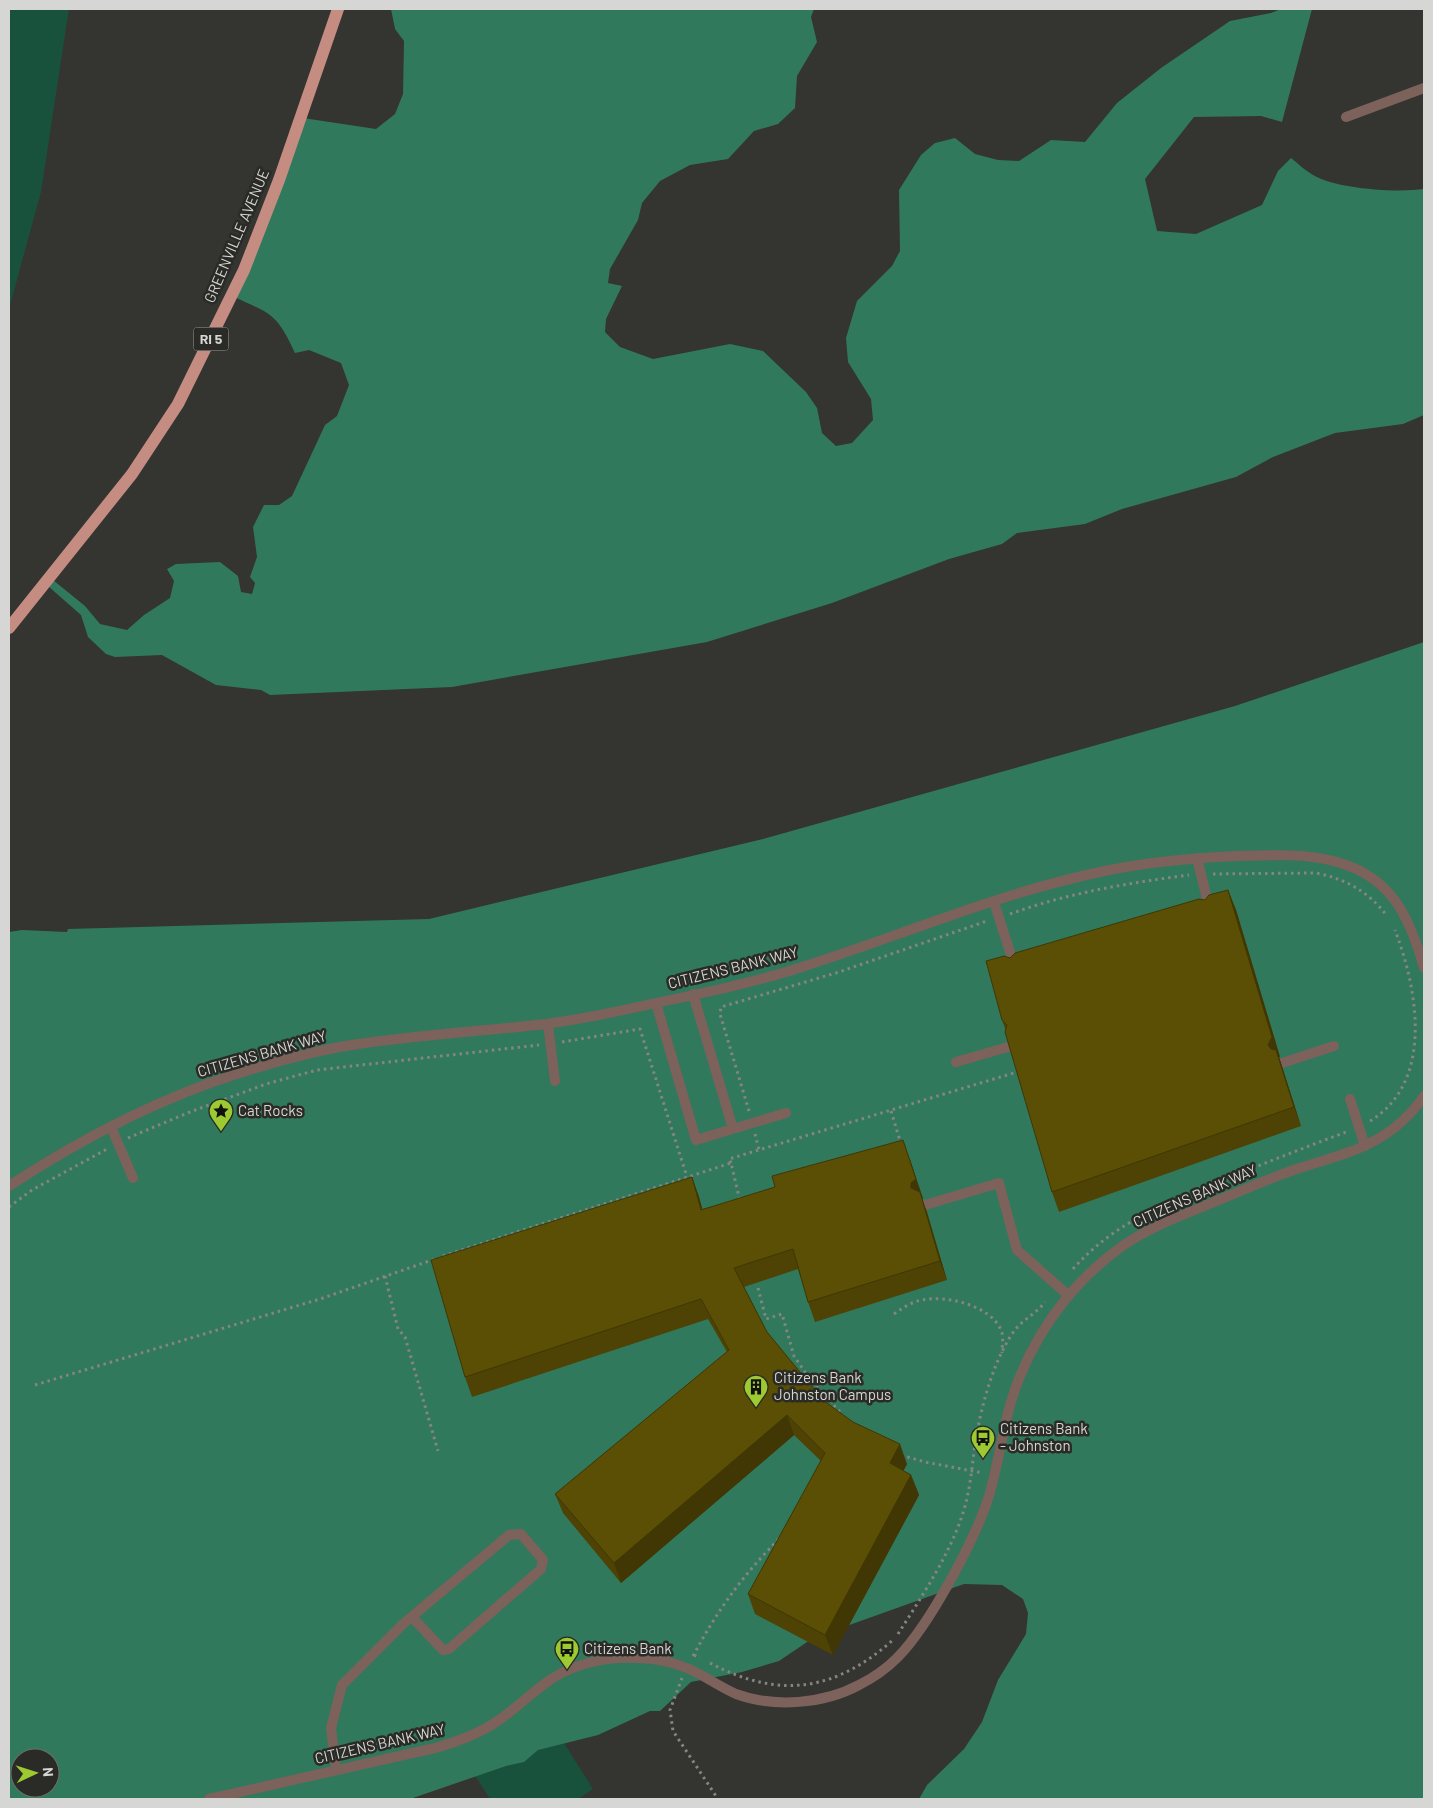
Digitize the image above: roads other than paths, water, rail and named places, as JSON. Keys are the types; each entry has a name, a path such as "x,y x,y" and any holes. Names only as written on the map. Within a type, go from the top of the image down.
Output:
{"main road":[{"name":"GREENVILLE AVENUE","path":"9,628 132,474 178,404 244,270 279,180 338,9"}],"lane":[{"path":"1346,117 1424,88"},
{"name":"CITIZENS BANK WAY","path":"9,1186 34,1169 111,1127 186,1092 298,1056 370,1043 548,1024 656,1003 804,967 994,902 1099,872 1143,864 1197,858 1258,856 1315,858 1336,862 1359,870 1388,891 1398,902 1415,936 1424,968"},
{"path":"1197,858 1210,912"},
{"path":"994,902 1016,971"},
{"path":"693,994 733,1129"},
{"path":"656,1003 696,1140 786,1113"},
{"path":"548,1024 555,1081"},
{"path":"1282,1063 1334,1046"},
{"path":"956,1062 1008,1047"},
{"name":"CITIZENS BANK WAY","path":"209,1799 435,1748 478,1732 496,1722 544,1683 567,1670 609,1659 635,1657 687,1668 737,1694 784,1702 816,1700 839,1694 877,1675 897,1658 928,1616 979,1523 994,1474 1006,1417 1019,1378 1044,1329 1068,1296 1124,1245 1156,1228 1284,1174 1381,1139 1412,1114 1424,1096"},
{"path":"1350,1099 1366,1146"},
{"path":"111,1127 133,1178"},
{"path":"925,1204 999,1183 1017,1250 1068,1296"},
{"path":"336,1770 331,1728 342,1686 412,1617 509,1535 521,1534 543,1560 541,1569 449,1649 443,1650 412,1617"}],"place":[{"name":"Cat Rocks","path":"221,1132"},
{"name":"Citizens Bank Johnston Campus","path":"756,1408"},
{"name":"Citizens Bank - Johnston","path":"983,1459"},
{"name":"Citizens Bank","path":"567,1670"}]}
